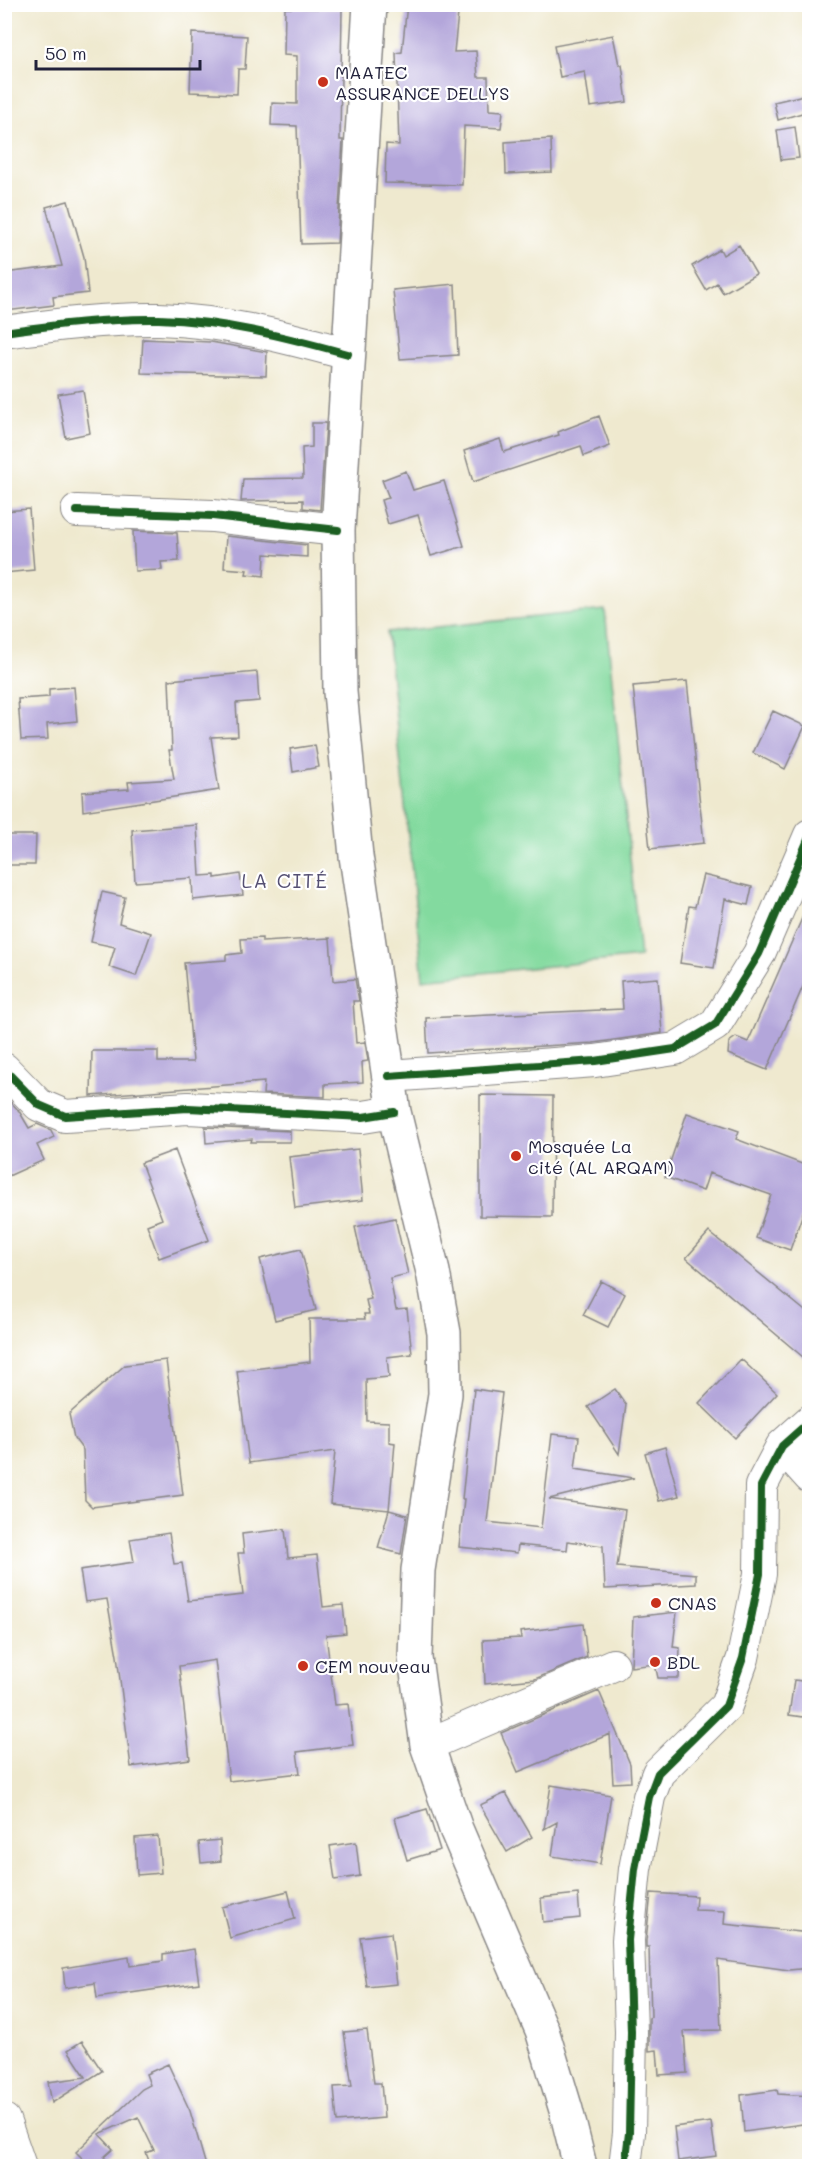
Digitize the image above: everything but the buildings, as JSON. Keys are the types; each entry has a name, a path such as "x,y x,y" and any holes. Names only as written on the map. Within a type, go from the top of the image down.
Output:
{"main road":[{"path":"370,4 338,530 341,704 356,855 394,1112 433,1272 444,1333 445,1394 418,1581 415,1658 427,1744 456,1829 542,2030 580,2166"}],"street":[{"path":"4,332 64,324 159,319 229,326 290,338 348,354"},
{"path":"77,511 213,516 338,530"},
{"path":"389,1076 595,1061 675,1049 715,1025 759,954 810,835"},
{"path":"4,1069 39,1105 65,1116 188,1108 363,1117 394,1112"},
{"path":"625,2166 629,2133 631,2032 628,1940 635,1869 649,1797 658,1773 726,1706 743,1658 760,1574 761,1486 782,1446 810,1421"},
{"path":"782,1446 810,1477"},
{"path":"427,1744 613,1665"},
{"path":"4,2120 20,2166"}],"green space":[{"path":"605,610 640,957 423,979 387,632"}],"cycle path":[{"path":"4,332 101,321 183,320 255,331 348,354"},
{"path":"77,511 213,516 338,530"},
{"path":"389,1076 595,1061 675,1049 715,1025 759,954 810,835"},
{"path":"4,1069 39,1105 65,1116 188,1108 363,1117 394,1112"},
{"path":"625,2166 629,2133 631,2032 628,1940 635,1869 649,1797 658,1773 726,1706 743,1658 760,1574 761,1486 782,1446 810,1421"}],"place":[{"name":"MAATEC ASSURANCE DELLYS","path":"323,82"},
{"name":"Mosquée La cité (AL ARQAM)","path":"516,1156"},
{"name":"CNAS","path":"656,1603"},
{"name":"BDL","path":"655,1662"},
{"name":"CEM nouveau","path":"303,1666"}],"district":[{"name":"LA CITÉ","path":"285,880"}]}
